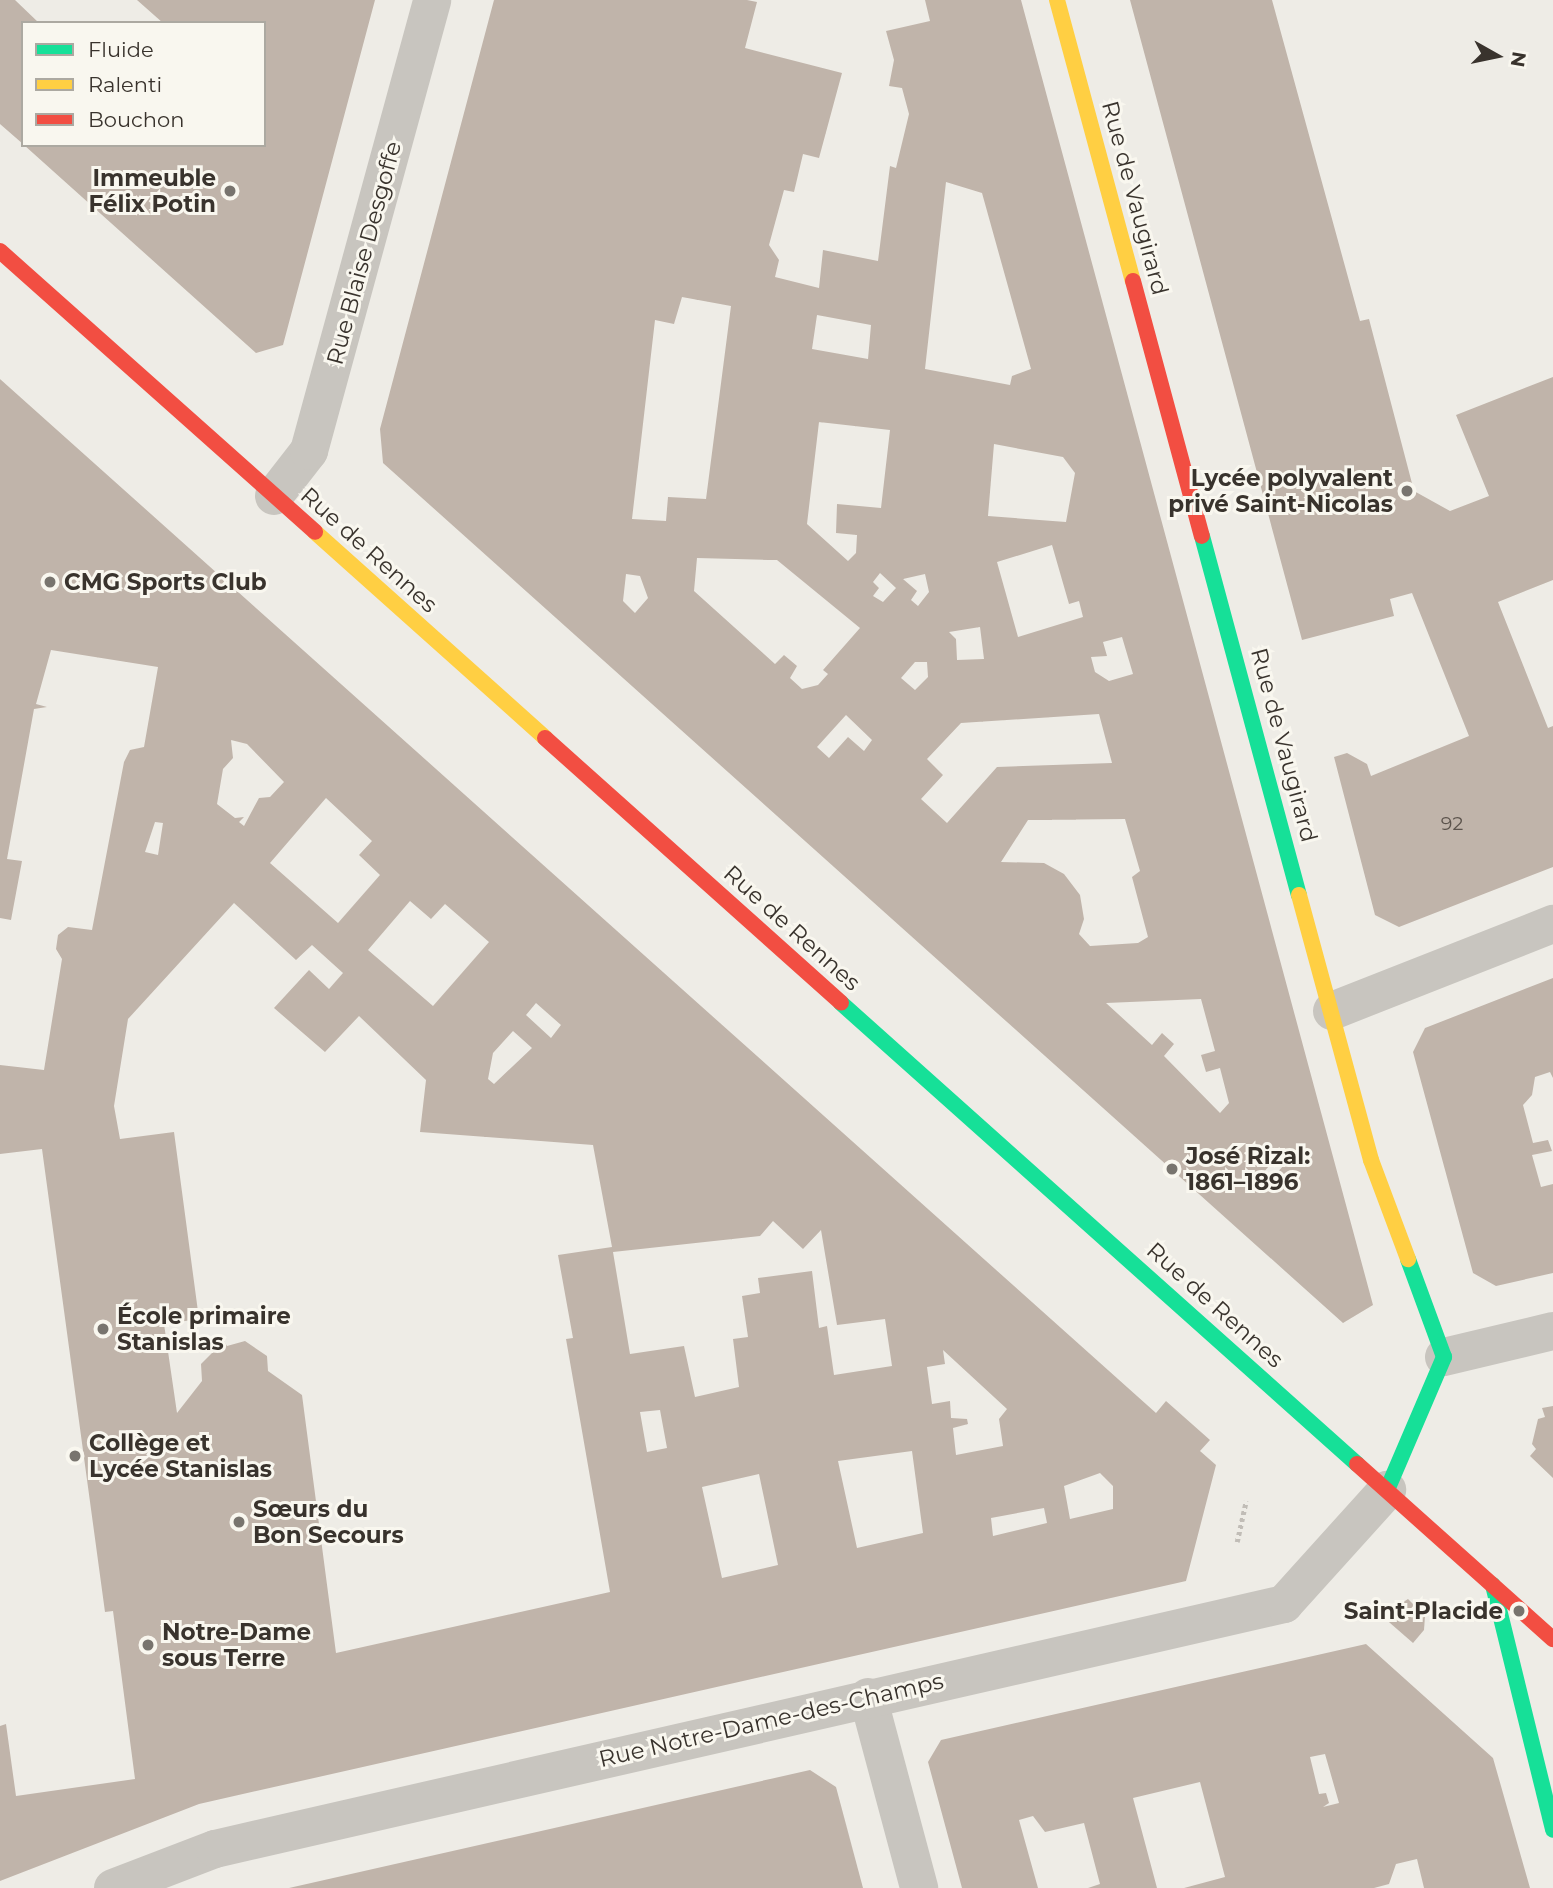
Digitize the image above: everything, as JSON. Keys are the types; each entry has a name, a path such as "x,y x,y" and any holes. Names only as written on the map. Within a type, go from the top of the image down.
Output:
{"main road":[{"name":"Rue de Vaugirard","path":"1057,0 1371,1160 1444,1357"},
{"name":"Rue de Rennes","path":"0,251 1553,1639"},
{"path":"1387,1490 1444,1357"},
{"path":"1493,1586 1553,1830"}],"street":[{"name":"Rue Blaise Desgoffe","path":"274,496 309,452 432,0"},
{"path":"1332,1011 1553,924"},
{"path":"1444,1357 1553,1331"},
{"name":"Rue Notre-Dame-des-Champs","path":"113,1888 215,1849 1284,1604 1387,1490"},
{"path":"869,1697 919,1888"}],"path":[{"path":"1237,1542 1246,1501"}],"building":[{"path":"0,0 15,0 37,21 21,21 21,142 0,124"},
{"name":"Immeuble Félix Potin","path":"137,0 375,0 283,345 256,353 26,147 266,147 266,21 161,21"},
{"path":"494,0 757,2 745,48 842,73 819,158 803,154 794,192 784,190 769,245 779,260 775,277 819,288 823,250 878,261 890,166 896,168 909,114 902,88 889,86 894,60 886,31 930,21 925,0 1021,0 1373,1305 1343,1323 383,463 380,429","holes":["946,182 982,193 1031,369 1012,376 1010,385 925,369","682,297 731,306 706,499 668,497 666,521 632,519 655,320 674,324","817,315 871,325 868,359 812,349","819,422 890,430 881,508 837,504 836,533 857,535 856,553 848,561 807,524","994,444 1063,457 1075,473 1066,522 988,516","1052,545 1069,604 1079,601 1083,617 1018,637 997,562","697,558 777,560 860,628 823,670 828,674 818,685 802,689 790,678 797,666 784,655 775,664 694,591","880,573 896,588 883,602 873,596 879,588 873,582","626,574 640,576 648,598 635,613 623,601","925,574 929,592 918,606 911,600 917,591 903,579","980,627 984,659 957,660 956,639 949,632","1122,637 1133,674 1109,681 1095,672 1091,657 1107,656 1103,642","915,662 927,662 928,677 915,690 901,678","1099,714 1112,763 997,767 947,823 921,799 943,775 927,759 961,723","846,715 872,740 864,751 848,737 829,758 817,747","1125,819 1140,871 1132,877 1148,937 1138,943 1090,946 1079,934 1084,919 1080,895 1064,874 1044,863 1001,862 1028,820","1201,999 1215,1051 1201,1055 1206,1072 1220,1068 1229,1103 1220,1113 1164,1056 1174,1044 1162,1033 1152,1045 1106,1003","1277,1156 1286,1163 1272,1178 1264,1172"]},
{"path":"1130,0 1272,0 1360,321 1369,319 1414,491 1450,511 1489,496 1456,415 1553,377 1553,580 1498,602 1548,728 1553,726 1553,867 1399,927 1375,915 1334,757 1347,753 1367,764 1371,776 1469,736 1412,593 1390,599 1394,616 1302,640"},
{"path":"0,379 1156,1413 1166,1401 1210,1440 1200,1451 1216,1465 1186,1581 199,1804 0,1881 0,1726 6,1724 16,1796 135,1779 113,1611 105,1612 42,1149 0,1154 0,1065 44,1070 62,959 56,949 58,935 68,927 92,930 124,762 130,750 144,747 158,667 51,650 36,704 47,707 34,709 7,859 22,861 11,920 0,918","holes":["231,740 247,744 284,782 270,797 259,798 244,826 239,822 244,817 235,818 217,804 223,769 233,758","326,798 372,841 359,855 380,875 338,923 270,863","155,822 163,823 158,855 145,852","410,901 431,919 445,904 489,942 433,1006 368,950","234,903 296,960 312,945 343,973 329,989 309,970 274,1008 325,1052 359,1016 426,1080 420,1132 593,1145 612,1247 558,1255 573,1338 566,1339 610,1592 336,1653 302,1395 268,1371 267,1356 245,1341 227,1346 224,1341 201,1364 202,1381 177,1413 164,1324 199,1319 174,1132 120,1139 114,1106 128,1019","536,1003 561,1025 551,1038 526,1015","513,1031 532,1048 494,1084 488,1079 493,1053","773,1221 803,1249 821,1230 837,1325 885,1319 892,1366 834,1375 827,1326 819,1328 812,1271 758,1278 760,1293 742,1296 748,1337 733,1339 739,1387 695,1397 684,1346 630,1354 613,1252 760,1236","943,1350 1007,1409 999,1419 1003,1446 956,1455 953,1428 968,1424 967,1419 951,1418 950,1401 932,1404 927,1367 945,1364","660,1410 667,1448 647,1452 640,1412","912,1451 923,1533 857,1548 838,1461","1100,1473 1113,1486 1113,1509 1070,1519 1064,1486","759,1474 778,1565 722,1578 702,1487","1044,1508 1047,1523 993,1536 991,1518"]},
{"path":"1553,978 1553,1078 1550,1072 1535,1077 1532,1095 1523,1105 1533,1143 1548,1140 1552,1151 1532,1155 1541,1187 1553,1184 1553,1273 1496,1286 1473,1273 1413,1052 1425,1028"},
{"path":"1553,1406 1553,1478 1530,1456 1536,1449 1532,1444 1538,1419 1545,1417 1542,1408"},
{"path":"1408,1599 1425,1616 1424,1630 1413,1643 1382,1616"},
{"path":"1366,1644 1493,1758 1530,1888 1424,1888 1417,1859 1396,1864 1389,1884 1374,1888 1184,1888 1225,1877 1200,1782 1133,1798 1157,1888 1088,1888 1100,1884 1084,1823 1045,1832 1033,1816 1019,1820 1038,1888 962,1888 928,1762 941,1740","holes":["1325,1754 1339,1803 1323,1807 1329,1803 1326,1793 1319,1794 1310,1757"]},
{"path":"810,1770 836,1787 863,1888 289,1888"}],"traffic: fast":[{"path":"1202,536 1299,895"},
{"path":"841,1003 1357,1464"},
{"path":"1387,1490 1444,1357 1408,1259"},
{"path":"1493,1585 1553,1830"}],"traffic: slow":[{"path":"1057,0 1133,281"},
{"path":"315,532 545,738"},
{"path":"1299,895 1371,1160 1408,1259"}],"traffic: jam":[{"path":"0,251 315,532"},
{"path":"1133,281 1202,536"},
{"path":"545,738 841,1003"},
{"path":"1357,1464 1553,1639"}],"place":[{"name":"Immeuble Félix Potin","path":"230,191"},
{"name":"Lycée polyvalent privé Saint-Nicolas","path":"1407,491"},
{"name":"CMG Sports Club","path":"50,582"},
{"name":"José Rizal: 1861–1896","path":"1172,1169"},
{"name":"École primaire Stanislas","path":"103,1329"},
{"name":"Collège et Lycée Stanislas","path":"75,1456"},
{"name":"Sœurs du Bon Secours","path":"239,1522"},
{"name":"Saint-Placide","path":"1519,1611"},
{"name":"Notre-Dame sous Terre","path":"148,1645"}]}
